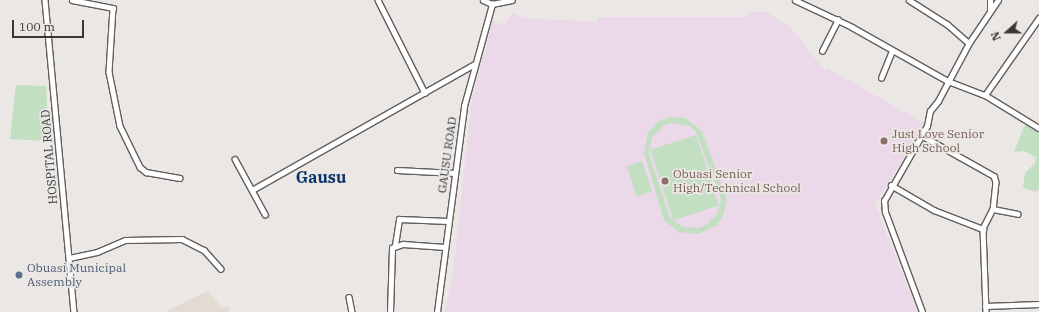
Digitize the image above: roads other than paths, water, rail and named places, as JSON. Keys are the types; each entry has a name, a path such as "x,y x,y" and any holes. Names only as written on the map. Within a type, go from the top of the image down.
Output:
{"street":[{"name":"HOSPITAL ROAD","path":"45,0 74,312"},
{"path":"72,0 113,8 109,72 120,126 140,167 146,172 179,178"},
{"path":"378,0 425,93"},
{"path":"483,0 492,4 512,0"},
{"path":"795,0 838,20 948,82 985,95 1039,128"},
{"path":"909,0 947,24 969,43"},
{"path":"990,0 990,10"},
{"path":"922,312 885,212 884,201 891,185 921,135 930,111 969,43 998,0"},
{"name":"GAUSU ROAD","path":"436,312 464,106 473,65 492,4"},
{"path":"985,95 1039,18"},
{"path":"822,51 838,20"},
{"path":"881,78 892,51"},
{"path":"252,190 473,65"},
{"path":"921,135 994,176 996,182 993,209 983,229 986,312"},
{"path":"235,160 265,214"},
{"path":"397,170 455,173"},
{"path":"891,185 934,210 976,229 983,229"},
{"path":"993,209 1018,214"},
{"path":"390,312 390,252 395,246 399,219 448,221"},
{"path":"69,258 97,252 125,240 182,239 204,250 221,269"},
{"path":"395,246 445,247"},
{"path":"349,296 352,312"},
{"path":"985,306 1039,304"}],"place":[{"name":"Just Love Senior High School","path":"884,141"},
{"name":"Obuasi Senior High/Technical School","path":"665,181"},
{"name":"Obuasi Municipal Assembly","path":"19,275"}],"district":[{"name":"Gausu","path":"321,177"}]}
